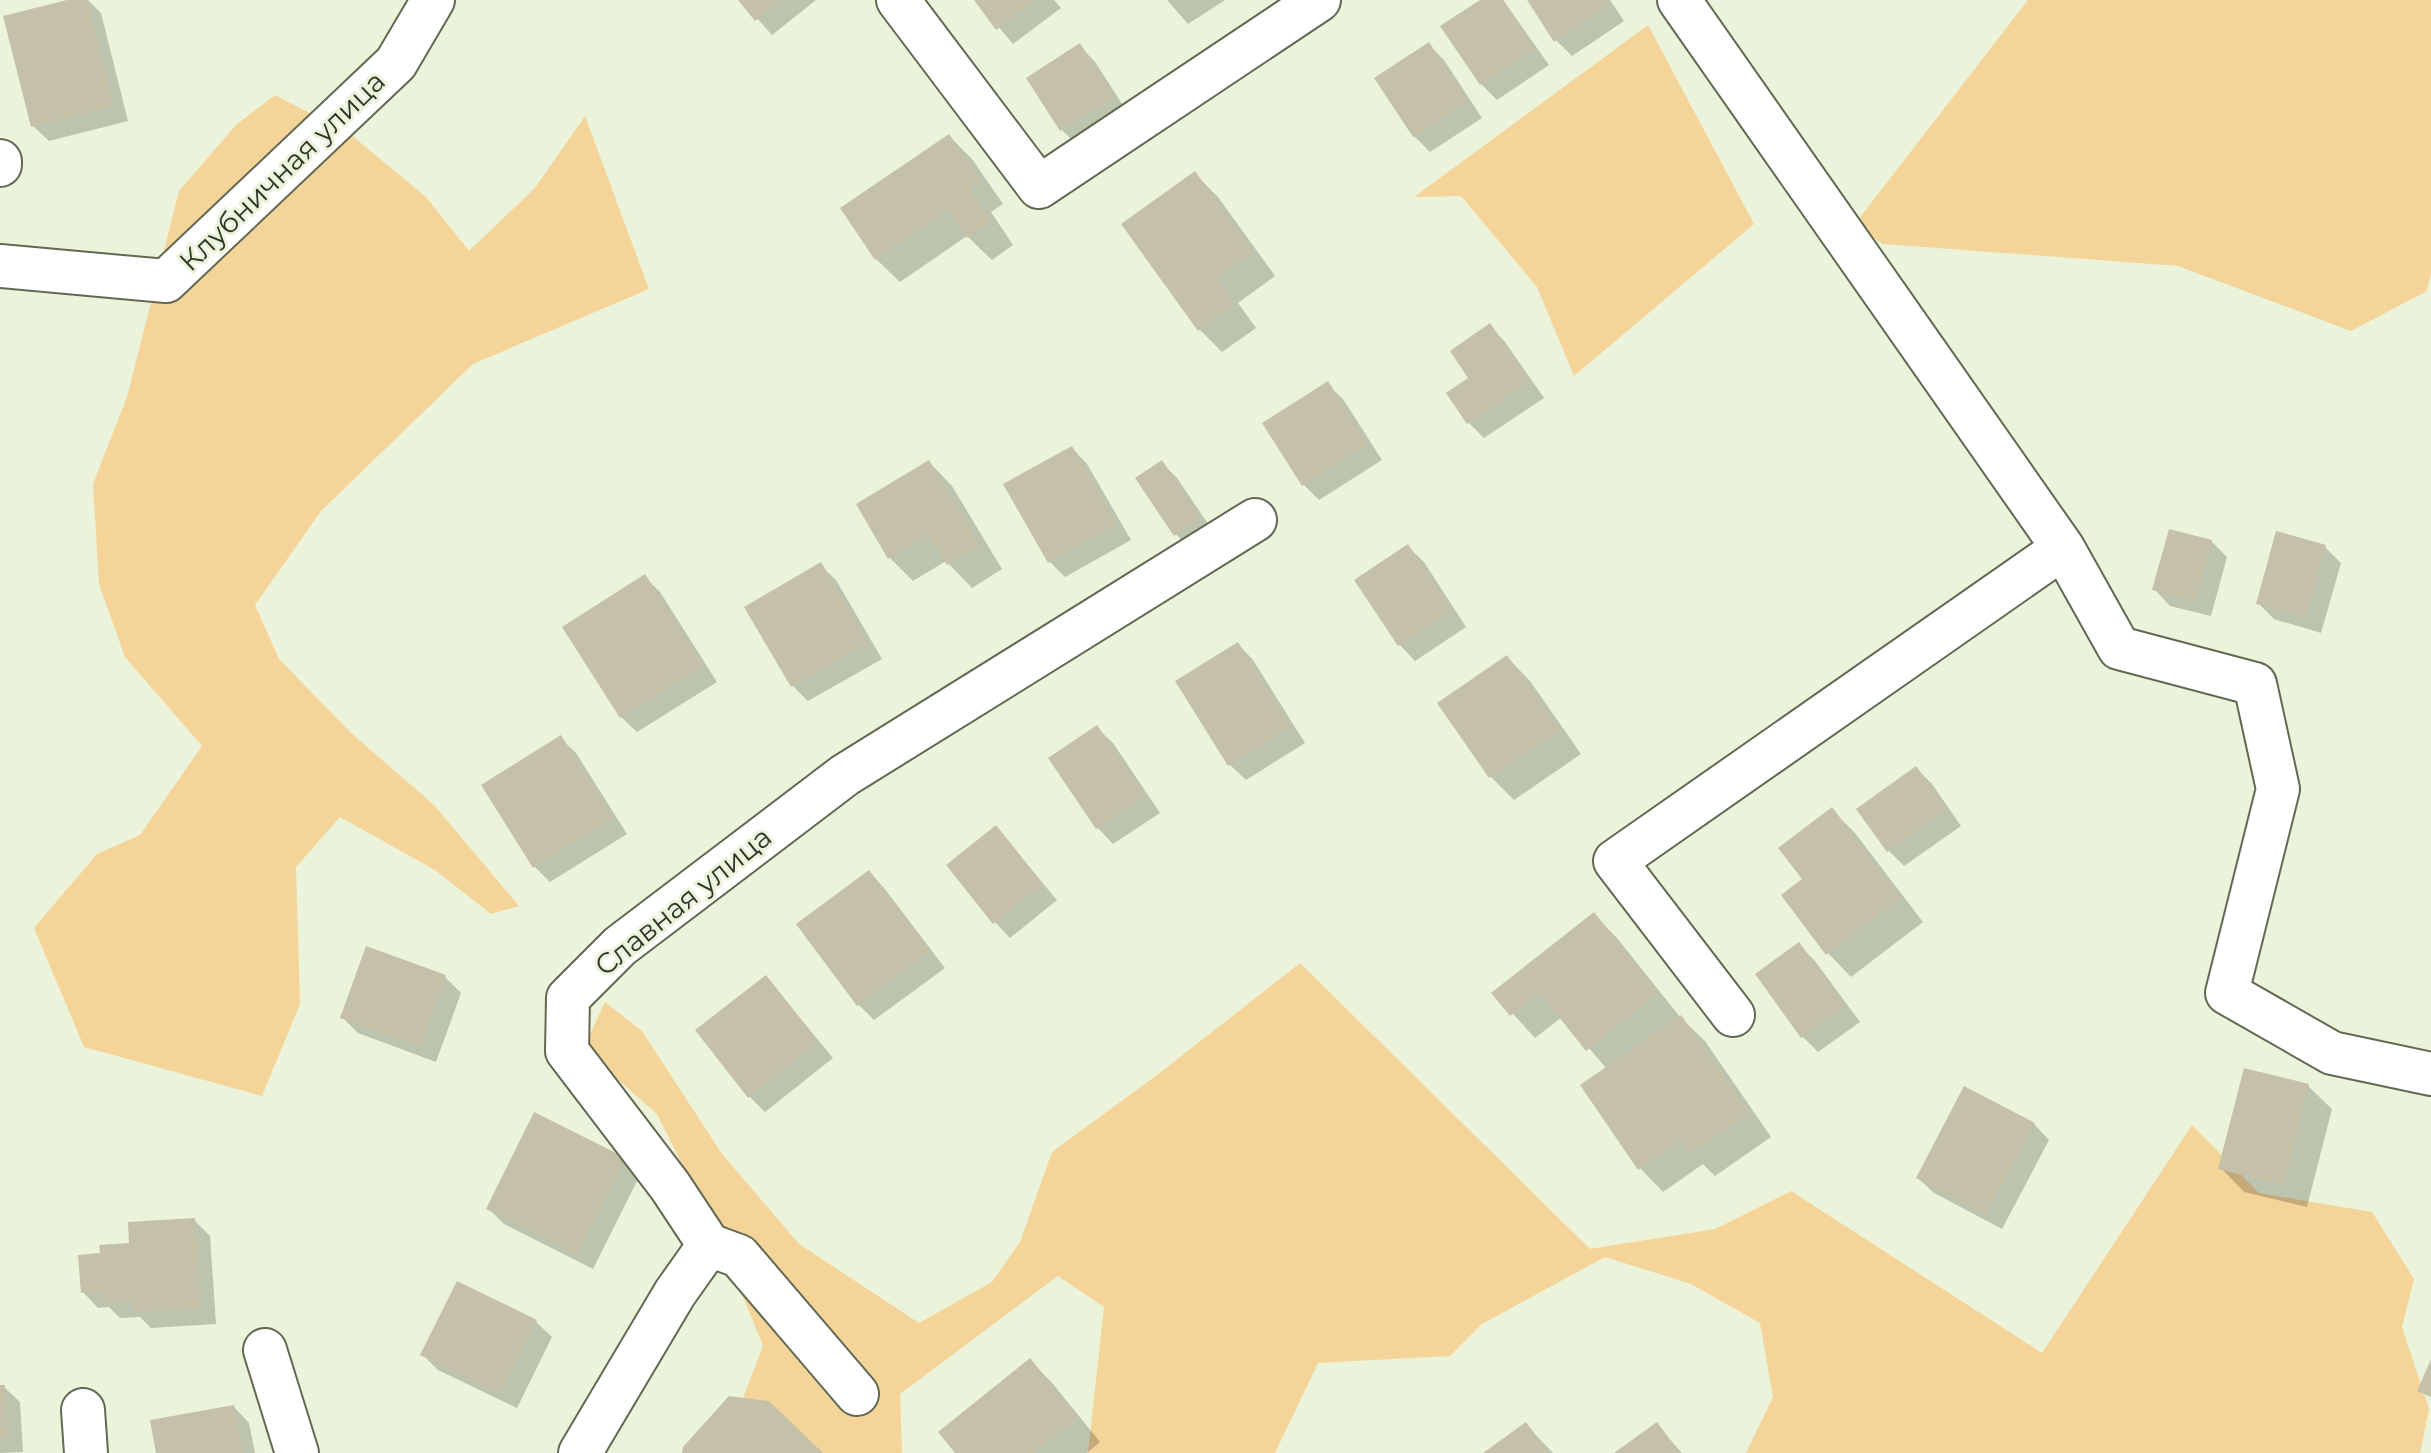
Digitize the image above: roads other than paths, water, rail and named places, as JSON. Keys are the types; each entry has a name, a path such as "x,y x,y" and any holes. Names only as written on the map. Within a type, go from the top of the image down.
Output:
{"street":[{"name":"Клубничная улица","path":"0,266 166,281 396,63 433,0"},
{"path":"898,0 1039,187 1319,0"},
{"path":"1679,0 2063,548 2119,648 2255,684 2278,789 2227,993 2332,1053 2431,1074"},
{"name":"Славная улица","path":"709,1245 670,1186 567,1051 568,998 620,946 845,775 1255,520"},
{"path":"1733,1015 1615,861 2063,548"},
{"path":"580,1453 675,1293 709,1245 739,1256 857,1394"},
{"path":"265,1350 297,1453"},
{"path":"83,1410 86,1453"}]}
